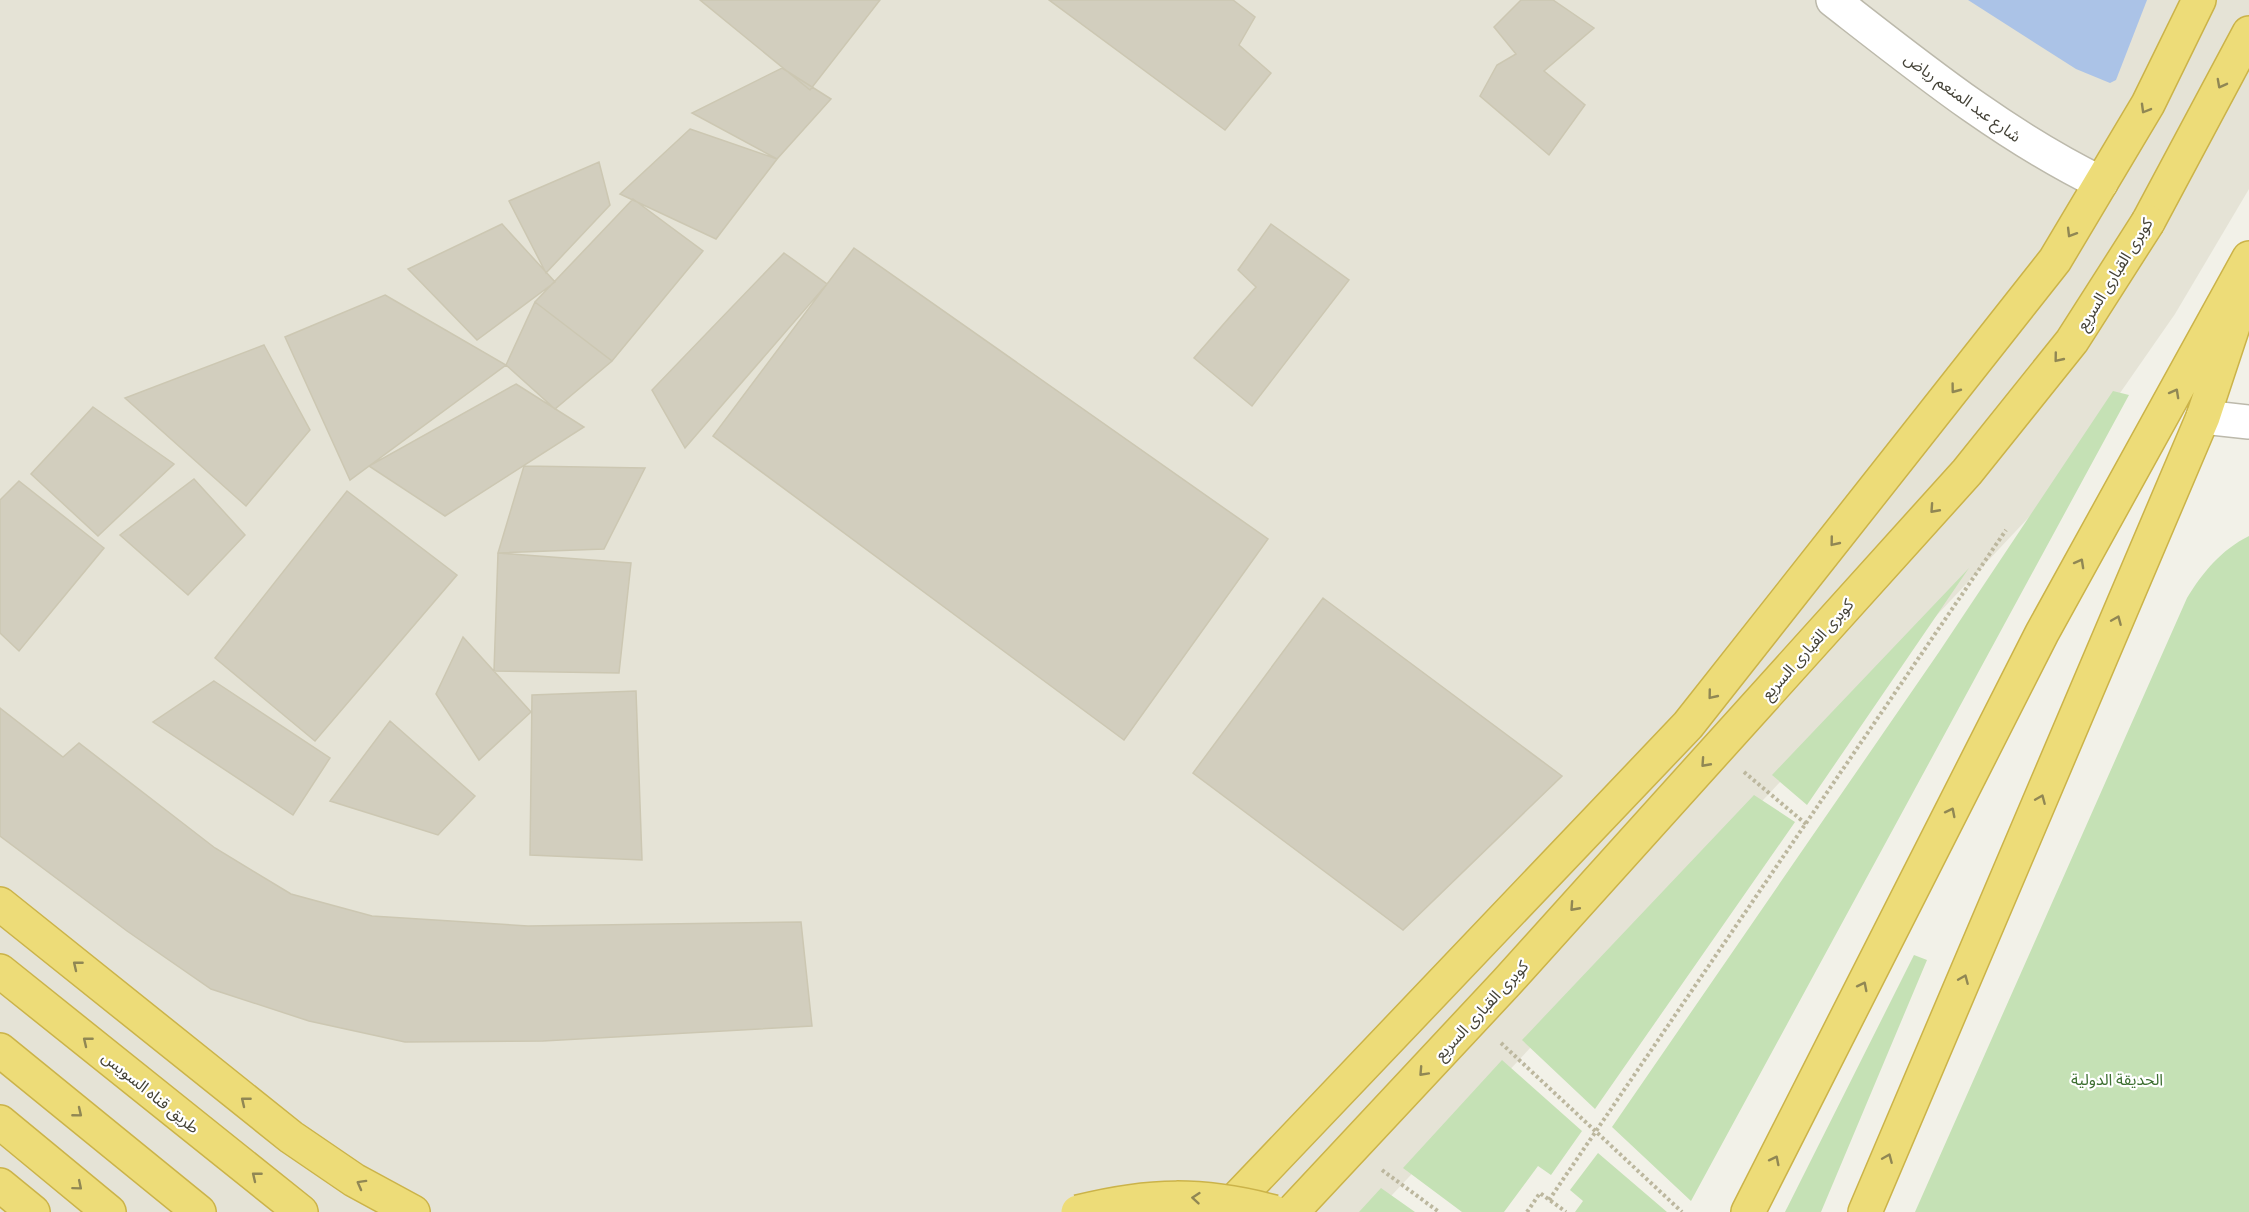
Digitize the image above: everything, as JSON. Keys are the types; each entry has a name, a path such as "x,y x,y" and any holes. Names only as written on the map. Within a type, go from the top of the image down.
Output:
{"highway":[{"path":"1224,1212 1688,725 2055,260 2148,104 2199,0"},
{"name":"كوبرى القبارى السريع","path":"1292,1212 1506,984 1967,472 2072,341 2148,222 2249,33"},
{"path":"1748,1212 2042,633 2249,258"},
{"path":"1865,1212 2203,417 2232,335 2249,277"},
{"path":"0,904 291,1137 354,1180 413,1212"},
{"name":"طريق قناه السويس","path":"0,971 302,1212"},
{"path":"0,1050 199,1212"},
{"path":"0,1122 109,1212"},
{"path":"0,1185 33,1212"},
{"path":"1078,1212 1124,1200 1179,1196 1234,1202 1274,1212"}],"street":[{"name":"شارع عبد المنعم رياض","path":"1833,0 2002,128 2063,164 2101,183"},
{"path":"2203,417 2249,422"}],"path":[{"path":"1549,1200 2006,530"},
{"path":"1500,1042 1682,1212"},
{"path":"1527,1212 1540,1193 1566,1212"}],"shaded area":[{"path":"0,0 2249,0 2249,189 2175,314 2047,498 1376,1212 0,1212"}],"green space":[{"path":"2113,391 2129,395 1691,1201 1612,1127 1939,652"},
{"name":"الحديقة الدولية","path":"2249,536 2249,1212 1915,1212 2187,598 2214,563 2230,548"},
{"path":"1969,568 1807,805 1772,775"},
{"path":"1754,795 1795,822 1595,1109 1522,1040"},
{"path":"1914,955 1927,960 1821,1212 1785,1212"},
{"path":"1502,1060 1582,1131 1551,1175 1538,1166 1504,1212 1462,1212 1403,1168"},
{"path":"1598,1153 1667,1212 1575,1212 1583,1201 1570,1190"},
{"path":"1381,1188 1415,1212 1359,1212"}],"water":[{"path":"1968,0 2147,0 2116,80 2110,83 2076,69"}],"building":[{"path":"700,0 880,0 810,90"},
{"path":"1049,0 1233,0 1255,17 1239,45 1271,73 1225,130"},
{"path":"1521,0 1553,0 1594,28 1544,71 1585,105 1549,155 1480,96 1497,65 1516,54 1494,27"},
{"path":"782,68 831,99 777,159 692,113"},
{"path":"690,129 777,159 716,239 620,194"},
{"path":"599,162 610,205 546,273 509,201"},
{"path":"633,199 703,251 612,361 535,302"},
{"path":"502,224 555,282 477,340 408,269"},
{"path":"1271,224 1349,280 1252,406 1194,358 1256,287 1238,270"},
{"path":"854,248 1268,539 1124,740 713,436"},
{"path":"784,253 827,284 685,448 652,390"},
{"path":"385,295 506,365 350,480 285,337"},
{"path":"535,302 612,361 555,409 506,365"},
{"path":"264,345 310,430 246,506 125,398"},
{"path":"516,384 584,427 445,516 369,466"},
{"path":"93,407 174,464 98,536 31,474"},
{"path":"524,466 645,468 604,549 498,553"},
{"path":"194,479 245,535 188,595 120,535"},
{"path":"19,481 104,548 19,651 0,633 0,500"},
{"path":"347,491 457,575 315,741 215,658"},
{"path":"498,553 631,563 619,673 494,671"},
{"path":"1323,598 1562,776 1403,930 1193,773"},
{"path":"463,637 531,712 479,760 436,694"},
{"path":"214,681 330,758 293,815 153,722"},
{"path":"636,691 642,860 530,855 532,695"},
{"path":"0,708 63,757 79,743 215,848 291,894 372,916 528,926 801,922 812,1026 543,1041 405,1042 309,1021 211,989 127,931 0,836"},
{"path":"390,721 475,796 438,835 330,801"}]}
